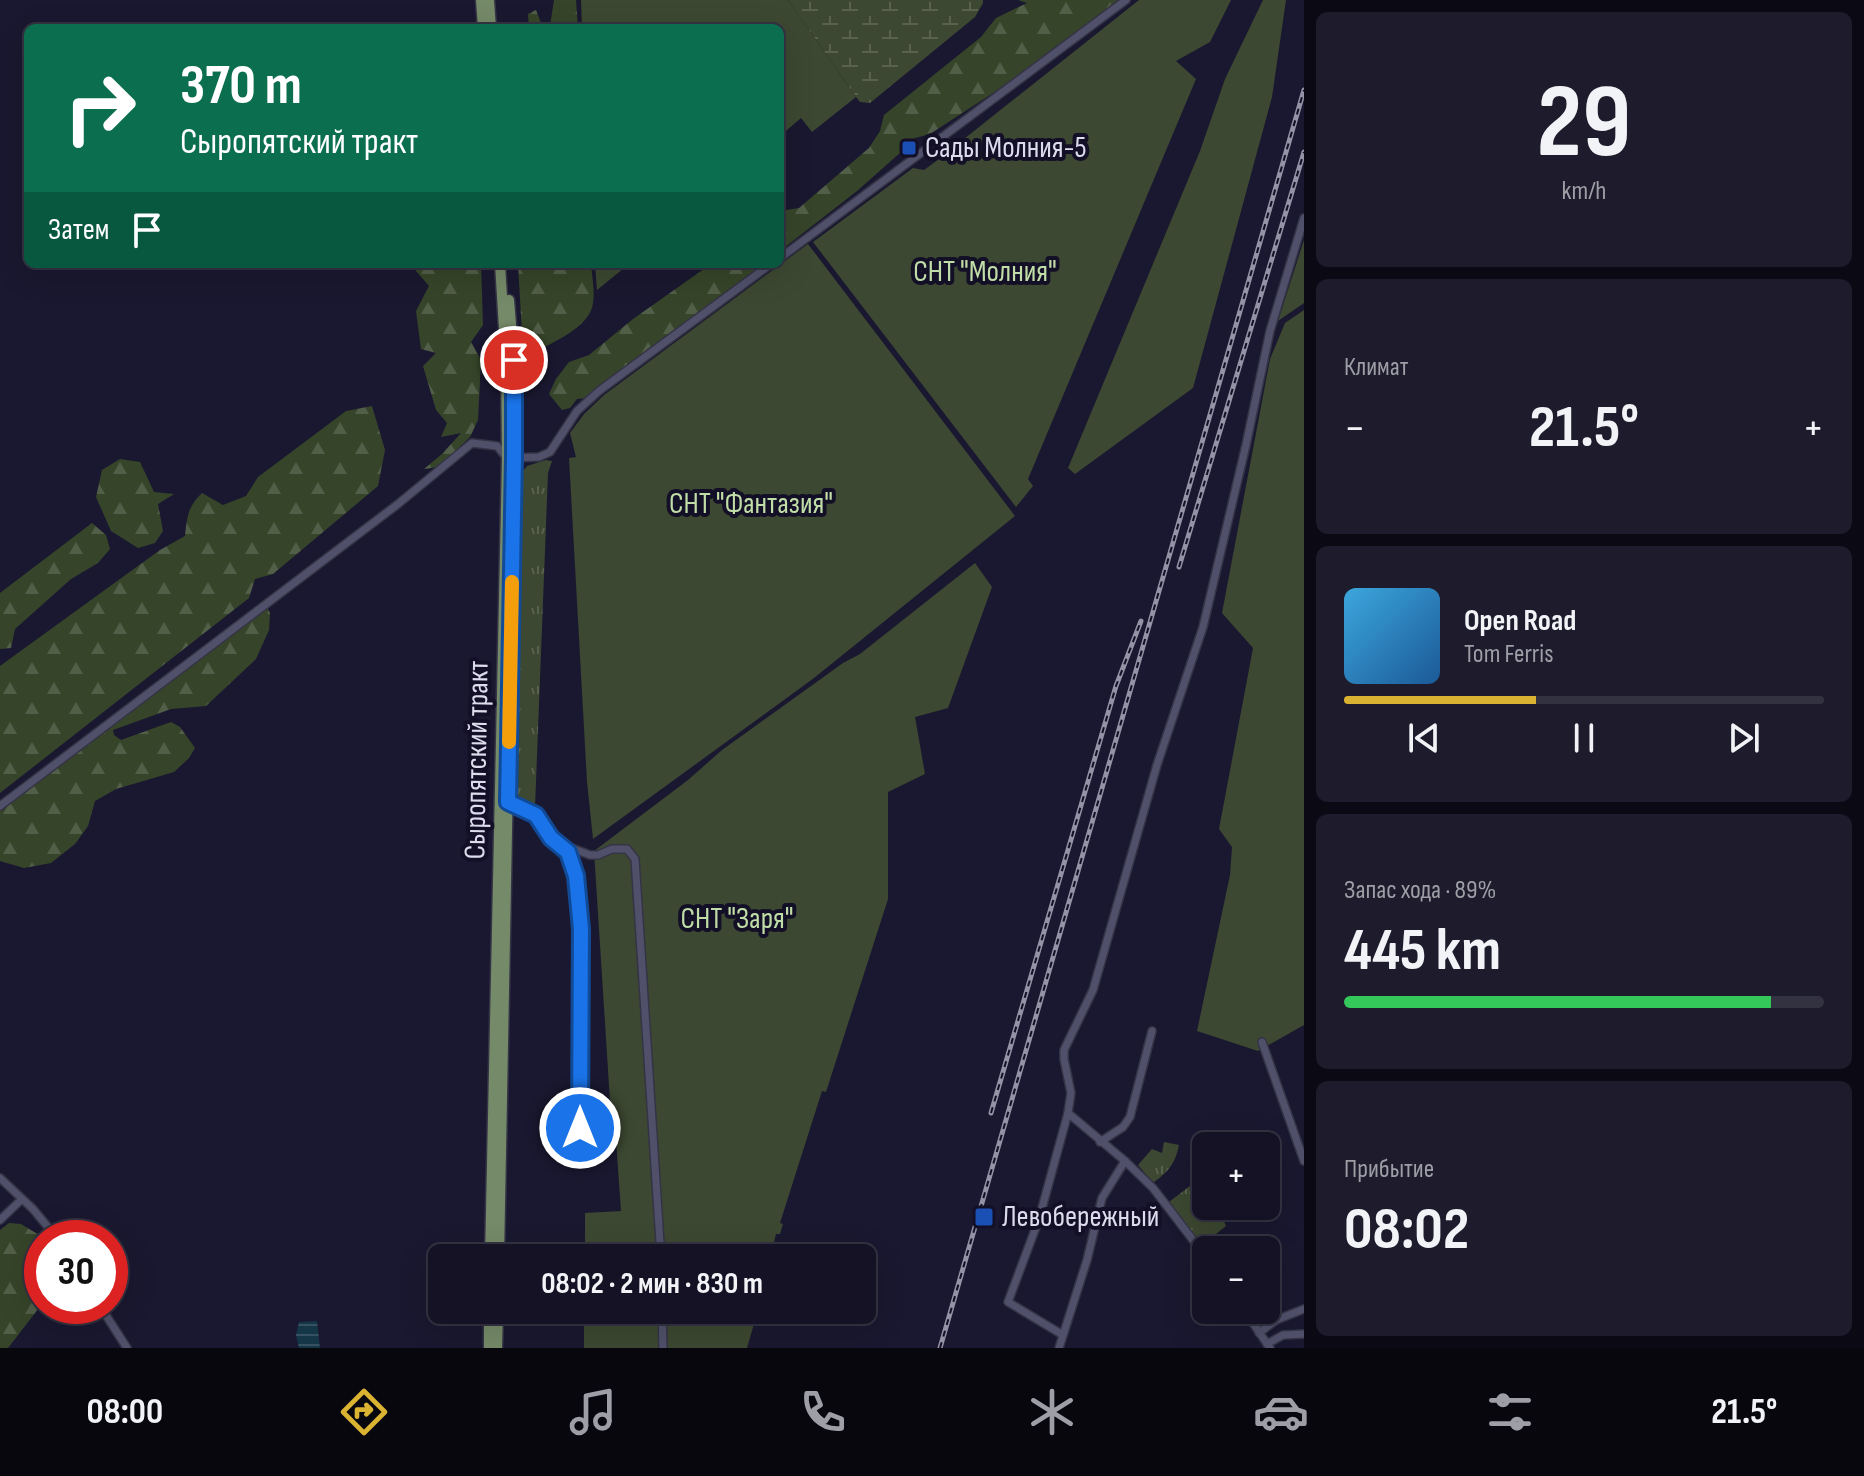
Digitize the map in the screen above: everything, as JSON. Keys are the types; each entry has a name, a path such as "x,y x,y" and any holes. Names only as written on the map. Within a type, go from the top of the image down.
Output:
{"main road":[{"path":"481,0 483,24"},
{"path":"489,0 491,24"},
{"name":"Сыропятский тракт","path":"499,1244 511,458 500,268"},
{"name":"Сыропятский тракт","path":"490,1244 514,360 507,268"},
{"path":"489,1324 489,1348"},
{"path":"497,1348 498,1324"}],"street":[{"path":"784,255 1126,0"},
{"path":"1063,1335 1008,1302 1039,1219 1068,1113 1071,1093 1064,1050 1093,990 1157,765 1203,627 1270,331 1304,218"},
{"path":"0,806 398,504 472,443 497,446 511,458 539,457 550,452 577,411 599,391 766,268"},
{"path":"508,802 536,815 551,838 561,844 590,855 612,849 627,849 635,859 660,1244"},
{"path":"561,844 573,863 579,897 580,1150"},
{"path":"1100,1142 1123,1127 1130,1117 1152,1031"},
{"path":"1262,1042 1304,1161"},
{"path":"1068,1113 1153,1188 1192,1239"},
{"path":"1059,1348 1087,1260 1102,1198 1125,1161"},
{"path":"0,1178 42,1220"},
{"path":"0,1220 21,1200"},
{"path":"1259,1333 1276,1320 1304,1309"},
{"path":"112,1324 127,1348"},
{"path":"662,1324 663,1348"},
{"path":"1253,1324 1269,1346 1283,1335 1304,1334"}],"green space":[{"path":"554,0 576,0 578,24 550,24"},
{"path":"581,0 788,0 856,97 812,132 801,118 784,133 784,24 582,24"},
{"path":"788,0 983,0 983,3 975,17 870,103 860,102 856,97"},
{"path":"1018,0 1118,0 1027,71 930,134 905,145 857,191 784,248 784,210 799,208 869,148 880,131 884,115 981,37 996,18 1027,3"},
{"name":"СНТ \"Молния\"","path":"1139,0 1231,0 1210,42 1176,61 1196,79 1028,479 1033,486 1016,507 813,242 913,168 924,170 935,162"},
{"name":"СНТ \"Молния\"","path":"1263,0 1286,0 1272,97 1193,388 1075,474 1068,468 1200,151 1225,79"},
{"path":"536,10 544,24 529,24 528,14"},
{"path":"1304,240 1304,303 1278,321"},
{"name":"СНТ \"Фантазия\"","path":"808,244 1015,516 814,678 593,839 587,782 569,458 576,457 570,433 604,395 776,268 784,268 784,262"},
{"path":"413,268 481,268 483,325 471,342 481,360 478,420 470,437 439,467 424,469 461,433 441,437 447,423 436,410 423,366 436,353 421,349 416,311 429,286"},
{"path":"518,268 591,268 593,303 585,320 568,334 531,354 523,351"},
{"path":"595,268 624,268 597,290"},
{"path":"705,268 758,268 586,398 577,399 570,408 562,410 549,394 569,362 589,355 633,319"},
{"path":"1304,310 1304,1025 1258,1051 1197,1031 1230,875 1232,847 1219,829 1253,648 1222,613 1270,359 1285,323"},
{"path":"372,406 385,450 378,486 273,574 255,579 249,598 0,793 0,666 160,550 185,536 189,512 202,493 223,505 246,496 258,477 346,411"},
{"path":"120,459 140,462 154,492 174,494 158,504 163,531 155,543 138,548 111,531 96,497 102,470"},
{"path":"552,461 548,473 535,807 516,802 513,797 519,476 527,466"},
{"path":"92,523 106,535 110,549 98,563 71,579 15,629 11,648 0,649 0,593"},
{"name":"СНТ \"Заря\"","path":"975,563 992,587 948,708 915,717 925,774 888,792 888,899 826,1092 822,1091 780,1223 783,1224 780,1234 776,1234 774,1244 585,1244 585,1213 621,1211 616,1140 585,1140 585,1102 610,1101 594,851 688,780 722,750 860,654"},
{"path":"266,605 270,613 269,630 256,659 206,706 171,709 113,730 121,740 171,722 180,727 195,748 189,758 174,772 116,789 95,801 88,826 75,844 51,863 24,868 0,861 0,807"},
{"path":"1164,1142 1179,1145 1170,1167 1153,1183 1138,1165 1152,1149 1162,1153"},
{"path":"1192,1184 1192,1220 1223,1220 1226,1226 1213,1236 1195,1236 1169,1202"},
{"path":"9,1223 24,1226 24,1324 27,1324 8,1348 0,1348 0,1230"},
{"path":"584,1324 754,1324 747,1348 584,1348"}],"water":[{"path":"317,1321 320,1348 299,1348 296,1335 299,1322"}],"railway":[{"path":"940,1348 1304,90"},
{"path":"1179,567 1304,152"},
{"path":"991,1113 1116,686 1141,621"}],"slow traffic":[{"path":"509,742 512,582"}],"place":[{"name":"Сады Молния-5","path":"909,148"},
{"name":"Левобережный","path":"984,1217"}],"route":[{"path":"514,360 508,802 536,815 551,838 568,852 576,876 581,929 580,1128"}]}
